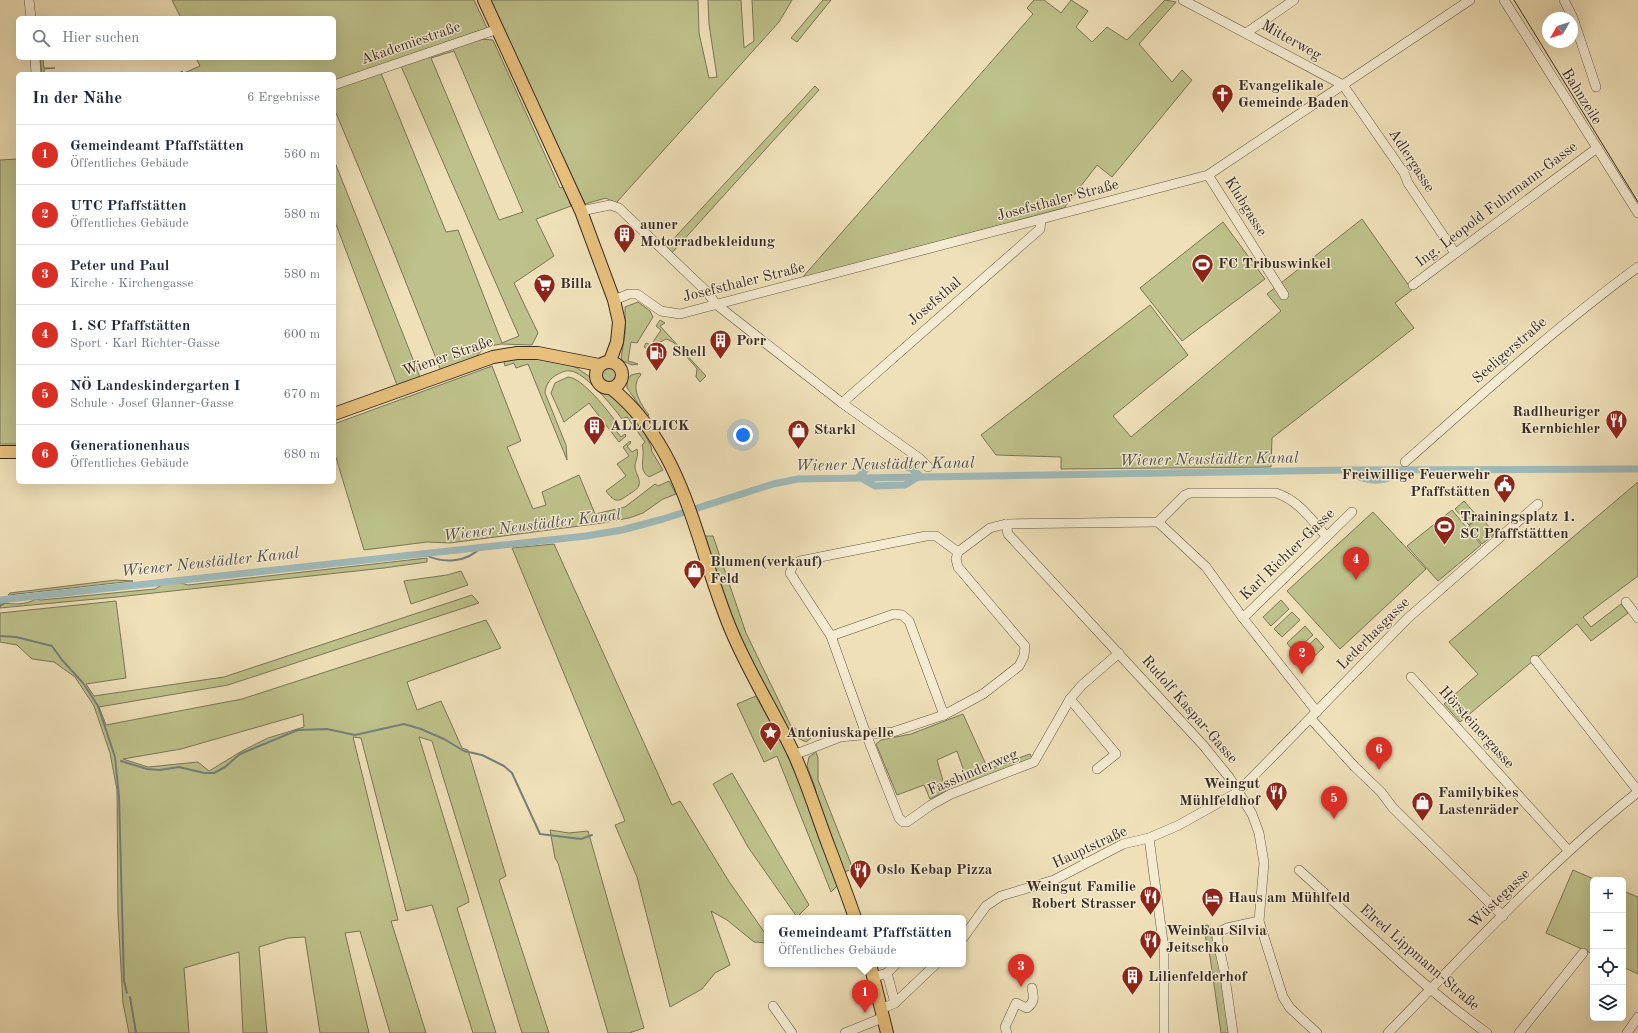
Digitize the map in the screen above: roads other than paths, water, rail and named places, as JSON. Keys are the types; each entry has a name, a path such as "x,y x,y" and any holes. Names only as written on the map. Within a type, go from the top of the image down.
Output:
{"main road":[{"path":"484,0 581,211 614,300 618,322 617,342 602,368"},
{"name":"Wiener Straße","path":"336,413 493,357 517,353 538,353 602,368 620,367 622,372 616,385"},
{"name":"Wiener Straße","path":"602,368 599,384 616,385"},
{"name":"Wiener Straße","path":"616,385 663,449 688,504 718,598 730,629 744,660 794,755 808,786 854,915"},
{"path":"0,452 16,452"},
{"path":"871,967 881,1014 887,1033"}],"street":[{"path":"30,0 31,16"},
{"name":"Mitterweg","path":"1183,0 1246,32 1343,85"},
{"path":"1246,32 1294,0"},
{"name":"Josefsthaler Straße","path":"614,300 629,294 637,294 661,311 669,314 680,314 1208,175 1470,0"},
{"name":"Bahnzeile","path":"1504,0 1638,213"},
{"name":"Bahnzeile","path":"1564,0 1573,18 1596,87"},
{"name":"Akademiestraße","path":"336,84 498,30"},
{"path":"34,60 36,72"},
{"name":"Adlergasse","path":"1343,85 1404,173 1408,183 1455,253"},
{"name":"Ing. Leopold Fuhrmann-Gasse","path":"1413,285 1597,148"},
{"name":"Klubgasse","path":"1208,175 1284,295"},
{"path":"581,211 610,205 619,208 705,290 717,305 842,403 919,458 928,467"},
{"name":"Josefsthal","path":"842,403 1040,229 1041,220"},
{"name":"Seeligerstraße","path":"1405,462 1557,329 1587,304 1638,267"},
{"path":"1158,522 1185,495 1190,492 1276,493 1286,496 1295,502 1326,536"},
{"name":"Lederhasgasse","path":"1238,792 1408,618 1538,504"},
{"name":"Karl Richter-Gasse","path":"1243,618 1352,512"},
{"path":"794,755 840,737 893,732 944,715 983,694 1019,666 1024,656 1025,646 958,567 956,558 958,552 990,528 1006,524 1158,522 1206,567 1314,715 1355,768 1362,772 1381,792 1393,808 1503,916"},
{"name":"Rudolf Kaspar-Gasse","path":"1006,524 1008,534 1203,745 1229,777 1252,814 1259,833 1264,863 1258,921 1283,997 1290,1008 1316,1033"},
{"path":"866,734 831,636 790,573 793,565 800,561 926,536 936,536 958,552"},
{"path":"1626,602 1638,618"},
{"path":"831,636 894,614 902,616 909,621 944,715"},
{"name":"Fassbinderweg","path":"866,734 899,818 902,822 907,822 931,805 951,794 1034,762 1070,699 1082,685 1119,653"},
{"path":"1535,660 1638,792"},
{"name":"Hörsteinergasse","path":"1411,677 1568,850"},
{"path":"1070,699 1116,754 1097,769"},
{"name":"Hauptstraße","path":"966,934 986,906 1001,896 1054,880 1123,844 1148,838 1180,825 1238,792"},
{"name":"Wüstegasse","path":"1388,1033 1494,923 1503,916 1568,850 1638,792"},
{"path":"1148,838 1164,949 1164,1033"},
{"name":"Elred Lippmann-Straße","path":"1299,870 1431,989 1458,1012 1487,1033"},
{"path":"1233,1033 1218,938 1221,931 1227,928 1258,921"},
{"path":"1519,1033 1583,953"},
{"path":"874,977 886,973 893,967"},
{"path":"845,1033 881,1014 895,1003 933,967"},
{"path":"886,973 895,1003"},
{"path":"1006,1030 1016,1003 1027,1008 1032,1004 1034,997 1032,988"},
{"path":"774,1006 792,1033"},
{"path":"1627,1033 1638,1017"}],"waterway":[{"path":"867,468 859,477 875,486 905,485 920,476 912,469 904,466"},
{"name":"Wiener Neustädter Kanal","path":"0,600 586,536 622,530 663,519 773,484 798,479 1350,470 1638,469"},
{"path":"1351,471 1363,478 1377,480 1391,477 1403,470"},
{"path":"424,554 439,559 454,560 469,556 481,547"},
{"name":"Wiener Neustädter Kanal","path":"0,606 12,598"},
{"path":"0,636 16,637 52,646 62,660 83,683 98,706 115,757 119,797 124,981 127,993"},
{"path":"121,761 147,769 160,770 179,767 204,773 214,773 225,767 240,754 298,730 327,729 355,735 404,724 421,729 444,739 464,751 482,755 504,766 512,773 540,834 581,839 592,835"},
{"path":"130,997 136,1033"}],"tram line":[{"path":"1514,0 1638,202"}],"place":[{"name":"Evangelikale Gemeinde Baden","path":"1222,114"},
{"name":"auner Motorradbekleidung","path":"624,254"},
{"name":"FC Tribuswinkel","path":"1202,284"},
{"name":"Billa","path":"545,304"},
{"name":"Porr","path":"721,360"},
{"name":"Shell","path":"657,372"},
{"name":"Radlheuriger Kernbichler","path":"1616,440"},
{"name":"ALLCLICK","path":"594,446"},
{"name":"Starkl","path":"799,450"},
{"name":"Freiwillige Feuerwehr Pfaffstätten","path":"1505,504"},
{"name":"Trainingsplatz 1. SC Pfaffstättten","path":"1444,546"},
{"name":"1. SC Pfaffstätten","path":"1356,580"},
{"name":"Blumen(verkauf) Feld","path":"695,590"},
{"name":"UTC Pfaffstätten","path":"1302,674"},
{"name":"Antoniuskapelle","path":"771,752"},
{"name":"Generationenhaus","path":"1379,770"},
{"name":"Weingut Mühlfeldhof","path":"1276,812"},
{"name":"NÖ Landeskindergarten I","path":"1334,819"},
{"name":"Familybikes Lastenräder","path":"1423,822"},
{"name":"Oslo Kebap Pizza","path":"860,890"},
{"name":"Weingut Familie Robert Strasser","path":"1151,916"},
{"name":"Haus am Mühlfeld","path":"1212,918"},
{"name":"Weinbau Silvia Jeitschko","path":"1151,960"},
{"name":"Peter und Paul","path":"1021,987"},
{"name":"Lilienfelderhof","path":"1133,996"},
{"name":"Gemeindeamt Pfaffstätten","path":"865,1013"}]}
